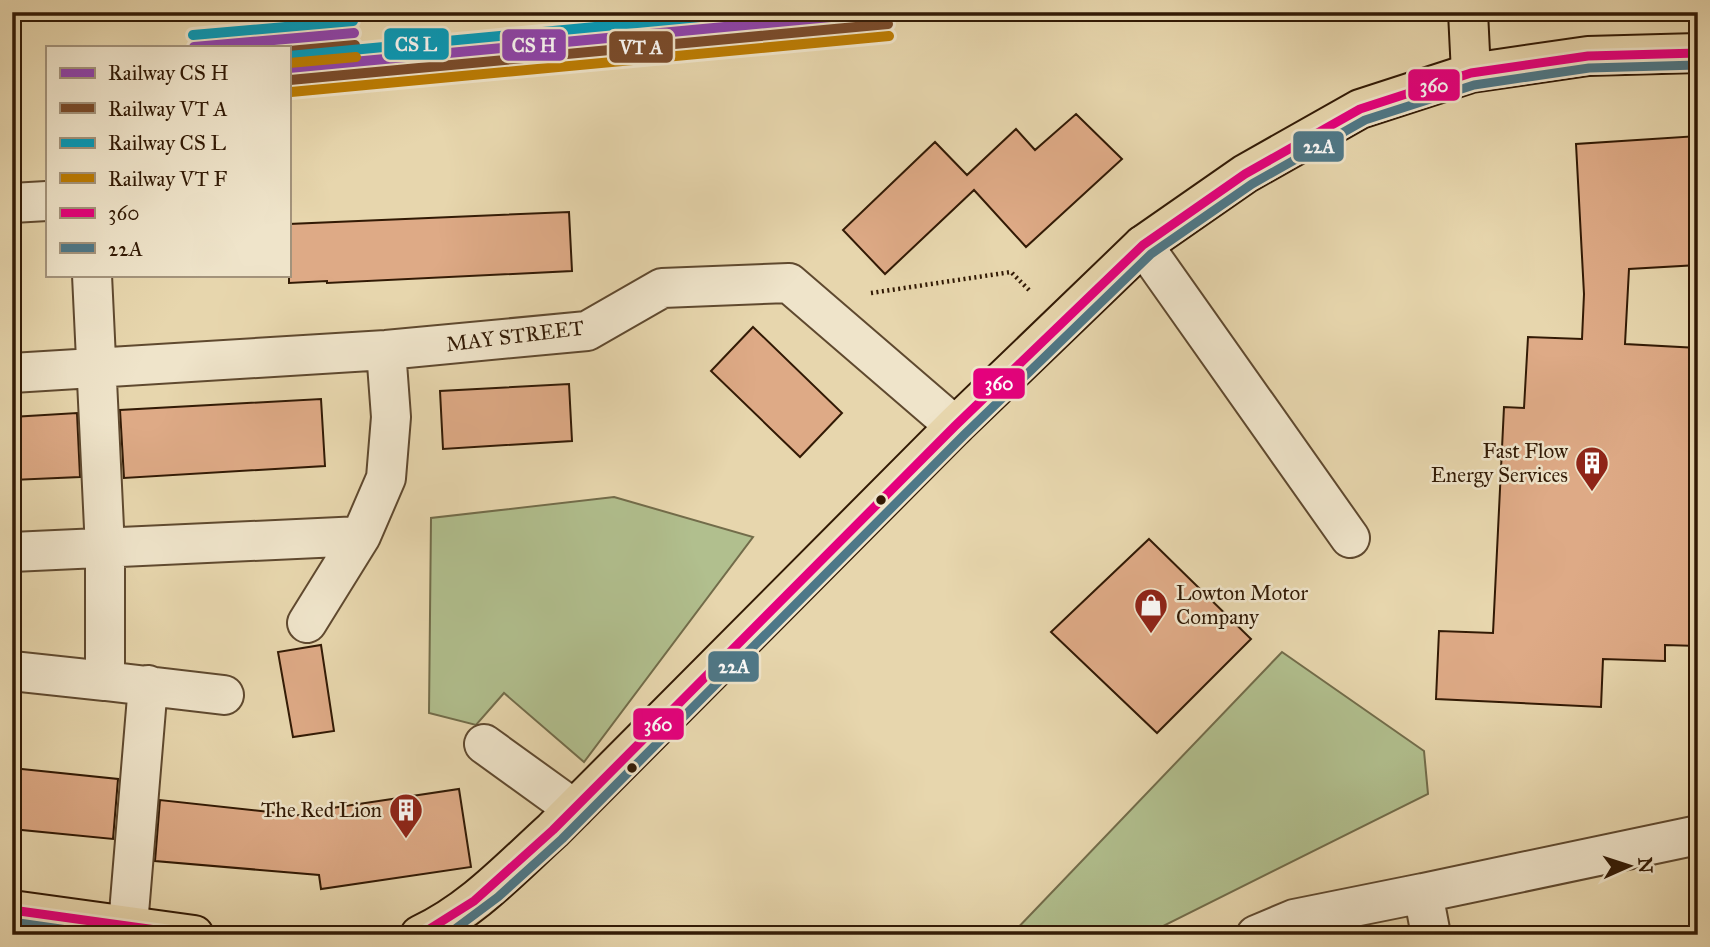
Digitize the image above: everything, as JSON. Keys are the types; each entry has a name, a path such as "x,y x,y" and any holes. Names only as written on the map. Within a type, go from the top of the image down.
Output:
{"main road":[{"path":"1468,12 1471,73"},
{"path":"420,935 460,913 488,891 574,809 955,426 1143,245 1245,174 1360,109 1471,73 1588,56 1698,52"},
{"path":"12,910 194,935"}],"street":[{"path":"12,203 46,201"},
{"path":"1143,245 1350,538"},
{"path":"92,276 105,549 105,681"},
{"name":"MAY STREET","path":"12,373 386,350 587,331 662,288 789,284 955,426"},
{"path":"307,623 361,536 386,478 391,417 386,350"},
{"path":"12,552 361,536"},
{"path":"12,671 224,695"},
{"path":"128,925 148,685"},
{"path":"484,744 574,809"},
{"path":"1256,935 1294,919 1698,835"},
{"path":"1423,893 1431,935"}],"path":[{"path":"811,302 1011,272 1062,323"}],"green space":[{"path":"614,497 753,537 584,762 504,693 476,725 429,713 431,518"},
{"path":"1282,652 1424,751 1428,794 1163,926 1153,935 1011,935"}],"building":[{"path":"1076,114 1122,159 1026,247 974,190 885,274 843,230 935,142 967,175 1016,129 1035,150"},
{"name":"Fast Flow Energy Services","path":"1698,136 1698,265 1629,269 1625,344 1698,348 1698,646 1665,645 1665,661 1603,659 1601,707 1436,699 1439,631 1493,633 1504,407 1524,408 1528,337 1582,339 1584,294 1576,144"},
{"path":"569,212 572,271 289,283 290,224"},
{"path":"753,327 842,413 800,457 711,371"},
{"path":"569,384 572,441 443,449 440,391"},
{"path":"321,399 325,466 124,478 120,410"},
{"path":"77,413 80,477 12,480 12,417"},
{"name":"Lowton Motor Company","path":"1149,539 1251,639 1157,733 1051,632"},
{"path":"321,645 334,731 293,737 278,652"},
{"path":"12,768 118,779 113,839 12,829"},
{"path":"459,789 471,867 321,889 319,875 155,861 160,800 306,816 305,812"}],"transit line":[{"path":"290,56 753,12"},
{"path":"290,68 884,12"},
{"path":"193,35 353,21"},
{"path":"290,80 888,24"},
{"path":"205,46 354,33"},
{"path":"291,92 889,36"},
{"path":"290,51 355,45"},
{"name":"360","path":"420,935 474,901 553,830 955,426 1143,245 1245,174 1360,109 1471,73 1588,56 1698,53"},
{"path":"290,63 356,57"},
{"name":"22A","path":"447,935 498,897 562,839 964,435 1151,254 1252,184 1365,120 1474,85 1589,68 1698,65"},
{"name":"360","path":"12,910 192,935"},
{"name":"22A","path":"12,922 102,935"}],"place":[{"name":"Fast Flow Energy Services","path":"1592,493"},
{"name":"Lowton Motor Company","path":"1151,635"},
{"name":"The Red Lion","path":"406,840"}]}
